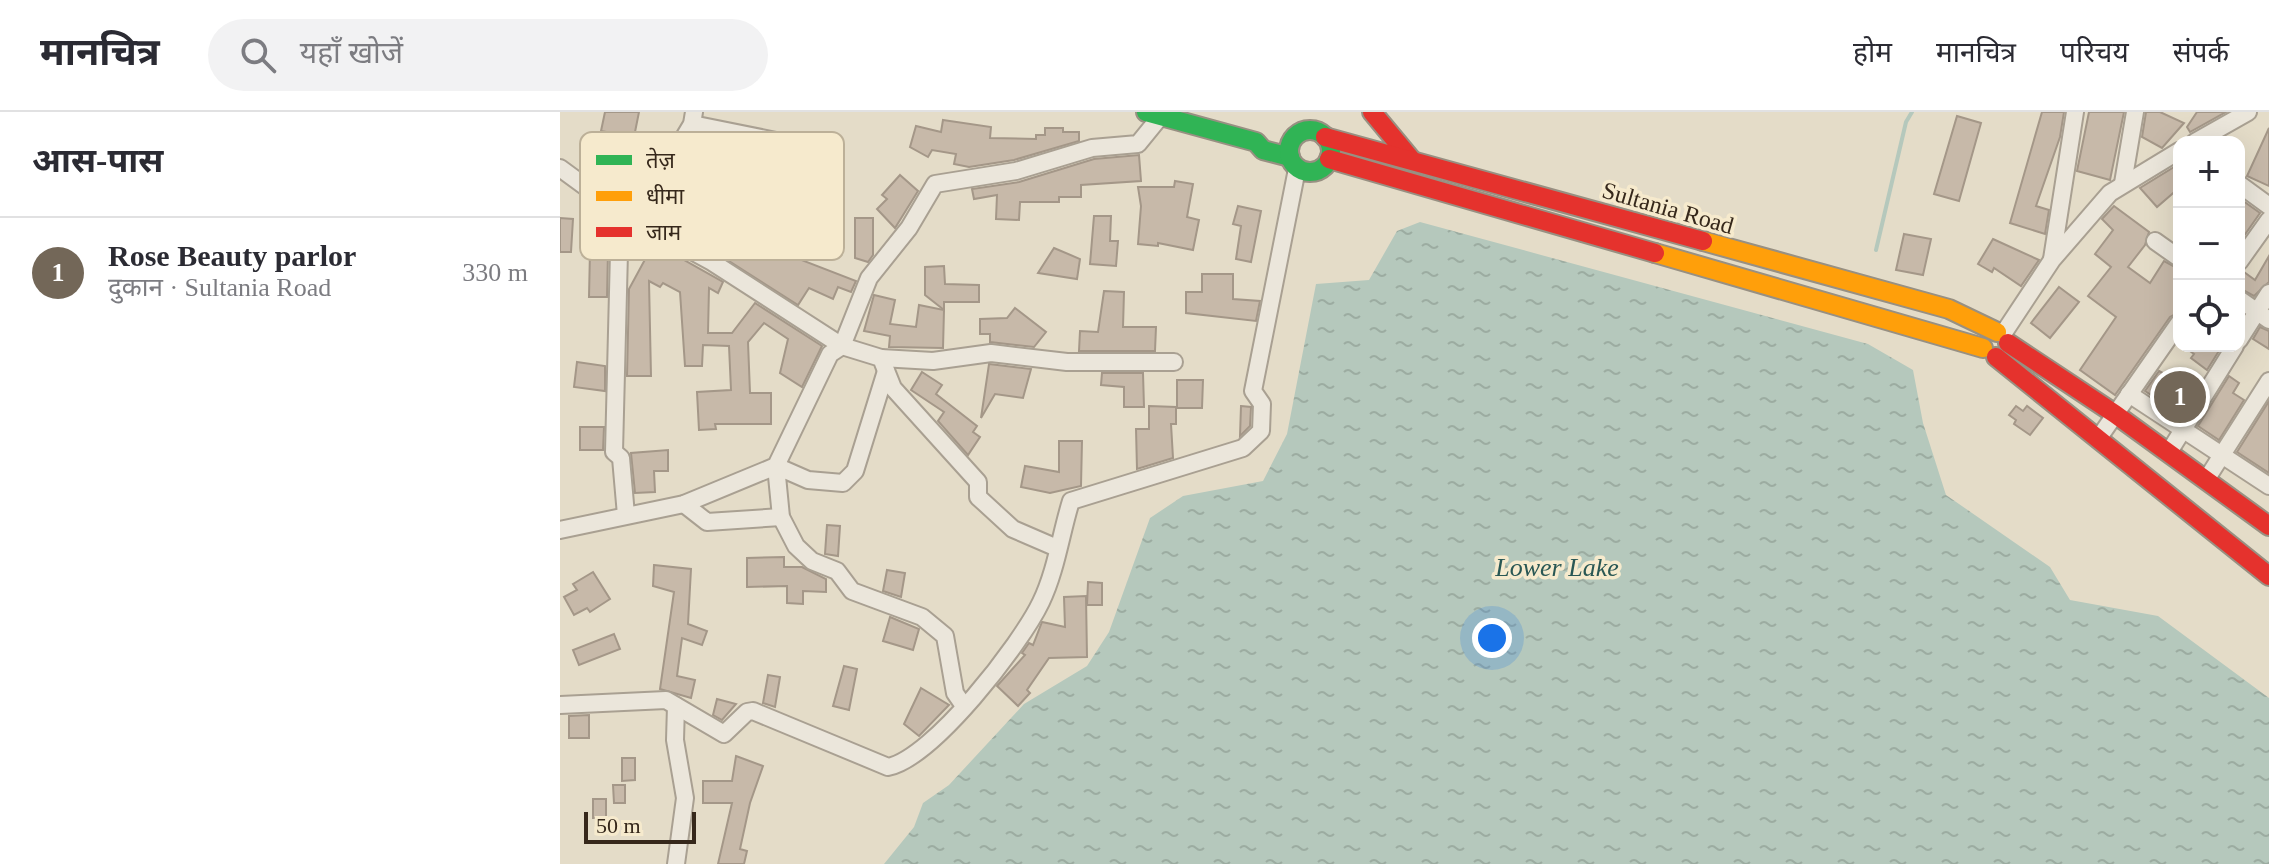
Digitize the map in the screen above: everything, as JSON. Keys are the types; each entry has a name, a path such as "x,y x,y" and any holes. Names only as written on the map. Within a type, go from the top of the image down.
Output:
{"main road":[{"path":"1153,114 1256,142 1263,150 1293,156 1315,172 1329,159 1330,147 1319,134 1320,112"},
{"path":"1372,112 1411,159"},
{"path":"1293,156 1297,134 1319,134"},
{"name":"Sultania Road","path":"1319,134 1949,309 1997,343 2115,414 2269,526"},
{"name":"Sultania Road","path":"1329,159 1997,343 2098,439 2269,576"}],"street":[{"path":"2052,260 2075,112"},
{"path":"2123,183 2135,112"},
{"path":"2206,136 2248,112"},
{"path":"964,706 955,693 945,636 922,617 852,591 837,571 812,561 796,546 781,517 776,466 830,354 842,346 869,278 909,228 935,184 1016,171 1092,148 1138,144 1153,114"},
{"path":"693,118 746,132"},
{"path":"1997,343 2052,260 2110,193 2173,154"},
{"path":"560,705 666,700 724,734 747,712 753,711 888,767 903,764 964,706 1014,650 1042,600 1071,501 1243,448 1261,431 1262,404 1253,391 1293,156"},
{"path":"560,168 580,182"},
{"path":"2245,188 2269,206"},
{"path":"2245,254 2269,220"},
{"path":"2155,241 2173,254"},
{"path":"625,260 614,452 621,458 626,515"},
{"path":"708,260 842,346 884,364 991,353 1067,362 1174,362"},
{"path":"2245,334 2263,316 2269,293"},
{"path":"2245,303 2263,316"},
{"path":"2098,439 2173,332"},
{"path":"2169,452 2231,352"},
{"path":"884,364 893,388 978,482 978,497 1013,529 1057,548"},
{"path":"560,530 684,504 776,466 808,480 843,483 855,471 884,364"},
{"path":"2206,480 2269,381"},
{"path":"2129,394 2269,486"},
{"path":"684,504 707,522 781,517"},
{"path":"676,706 675,740 685,798 676,864"}],"water":[{"name":"Lower Lake","path":"1420,222 1868,344 1913,370 1923,423 1946,495 2050,567 2070,600 2158,616 2269,698 2269,864 884,864 914,827 923,803 949,785 1024,704 1087,666 1109,632 1150,518 1183,496 1263,481 1287,434 1316,284 1369,280 1397,231"}],"building":[{"path":"605,112 639,112 635,132 601,131"},
{"path":"2042,112 2064,112 2060,137 2036,206 2049,210 2045,234 2010,223"},
{"path":"2089,112 2124,112 2110,180 2077,171"},
{"path":"2146,112 2160,112 2184,123 2162,148 2142,137"},
{"path":"2197,112 2226,112 2190,132 2187,127"},
{"path":"1957,116 1981,123 1959,201 1934,194"},
{"path":"943,120 991,127 990,138 1036,139 1036,135 1045,135 1045,128 1063,128 1063,132 1079,132 1079,141 1014,160 969,167 954,164 956,154 932,150 928,157 910,147 916,126 941,132"},
{"path":"2269,128 2269,186 2247,176"},
{"path":"1139,155 1141,181 1081,185 1081,197 1059,197 1059,202 1020,202 1019,220 996,219 997,195 974,199 972,189 1019,182 1094,159"},
{"path":"2173,168 2173,193 2157,207 2140,188"},
{"path":"900,175 918,191 895,228 877,209 887,199 882,195"},
{"path":"1175,181 1193,184 1187,217 1199,220 1193,250 1158,243 1158,246 1138,244 1141,206 1138,187 1174,187"},
{"path":"2245,202 2260,213 2245,234"},
{"path":"1238,206 1261,211 1251,262 1236,259 1241,226 1233,224"},
{"path":"2114,206 2149,232 2145,245 2128,267 2150,283 2164,261 2173,266 2173,315 2115,395 2080,370 2116,317 2088,296 2111,267 2095,254 2113,230 2102,219"},
{"path":"1094,216 1111,216 1110,241 1118,241 1116,266 1090,264"},
{"path":"560,218 573,219 571,252 560,252"},
{"path":"855,218 873,218 873,255 868,262 855,258"},
{"path":"1904,234 1931,239 1923,275 1896,270"},
{"path":"1993,239 2039,260 2021,286 1994,268 1992,272 1978,264"},
{"path":"1054,248 1080,259 1077,279 1038,273"},
{"path":"2269,256 2269,282 2254,296 2245,291 2245,273 2255,280"},
{"path":"590,260 608,260 607,297 589,297"},
{"path":"645,260 684,260 723,282 718,293 709,288 708,333 732,333 755,303 822,346 802,387 780,373 788,339 764,323 748,342 750,393 771,393 771,424 715,424 716,429 699,430 697,392 731,390 729,346 703,345 702,366 685,366 680,292 663,283 660,287 649,281 651,376 627,376 629,289"},
{"path":"727,260 801,260 856,281 851,292 838,287 833,299 809,288 798,305"},
{"path":"944,266 945,284 979,285 979,302 944,302 944,310 925,295 925,267"},
{"path":"1202,274 1233,274 1233,299 1260,301 1256,321 1186,313 1186,292 1202,292"},
{"path":"2059,287 2079,302 2050,338 2031,323"},
{"path":"1104,291 1124,292 1123,327 1156,327 1155,351 1079,351 1080,331 1098,332"},
{"path":"874,295 895,300 890,324 916,327 919,305 944,310 943,348 889,347 890,336 864,331"},
{"path":"1015,308 1046,332 1034,347 990,342 990,334 980,334 980,319 1007,318"},
{"path":"2260,327 2269,331 2269,349 2253,339"},
{"path":"2191,352 2218,352 2207,370 2191,358 2194,354"},
{"path":"577,362 605,366 605,391 574,387"},
{"path":"989,364 1031,369 1023,398 995,394 981,418"},
{"path":"2159,371 2194,390 2180,414 2145,391"},
{"path":"922,372 942,385 936,394 977,426 973,432 980,437 968,455 938,421 944,412 911,390"},
{"path":"1102,373 1143,373 1144,407 1124,407 1124,387 1101,385"},
{"path":"2229,376 2239,383 2233,393 2244,400 2219,440 2198,426"},
{"path":"1177,380 1203,380 1202,408 1177,408"},
{"path":"2269,401 2269,473 2237,452"},
{"path":"1149,406 1176,407 1176,424 1171,424 1173,458 1137,469 1136,429 1149,429"},
{"path":"1241,406 1251,407 1250,426 1240,436"},
{"path":"2016,406 2023,411 2027,406 2043,418 2030,435 2014,424 2016,420 2009,415"},
{"path":"580,427 604,427 603,450 580,450"},
{"path":"1059,441 1082,441 1081,486 1050,493 1021,487 1025,466 1059,472"},
{"path":"668,450 668,471 654,471 655,492 635,493 631,453"},
{"path":"827,525 840,526 838,556 825,554"},
{"path":"784,557 784,567 802,567 826,579 826,592 803,591 803,604 787,603 787,586 747,587 747,558"},
{"path":"654,565 691,569 688,624 707,631 702,645 682,638 677,676 695,680 691,698 660,689 674,592 653,586"},
{"path":"887,570 905,573 901,597 883,591"},
{"path":"593,572 610,599 590,612 587,608 574,615 564,597 577,590 573,584"},
{"path":"1088,582 1102,583 1102,605 1087,605"},
{"path":"1086,596 1087,657 1049,658 1027,690 1030,693 1018,706 997,686 1025,655 1022,653 1029,643 1033,645 1042,622 1065,627 1064,597"},
{"path":"890,617 919,629 913,650 883,641"},
{"path":"614,634 620,649 579,665 573,650"},
{"path":"844,666 857,669 849,710 833,706"},
{"path":"768,675 780,677 775,707 763,703"},
{"path":"921,688 949,705 919,736 904,724"},
{"path":"717,699 736,704 722,720 713,715"},
{"path":"589,715 589,738 569,738 569,716"},
{"path":"736,756 763,766 750,803 740,849 747,851 744,864 718,864 732,803 703,803 703,781 732,781"},
{"path":"622,758 635,758 635,780 622,781"},
{"path":"613,785 625,785 625,803 614,803"},
{"path":"593,799 606,799 606,818 593,818"}],"waterway":[{"path":"1876,250 1906,122 1912,112"}],"traffic: fast":[{"path":"1146,112 1256,142 1263,150 1290,157"},
{"path":"1310,130 1325,136 1331,151 1325,166 1310,172 1295,166 1289,151 1295,136 1310,130"}],"traffic: slow":[{"path":"1703,241 1949,309 1997,332"},
{"path":"1655,253 1983,348"}],"traffic: jam":[{"path":"1372,112 1411,159"},
{"path":"1325,137 1703,241"},
{"path":"1329,159 1655,253"},
{"path":"2008,343 2115,414 2269,526"},
{"path":"1996,357 2269,576"}],"place":[{"name":"Rose Beauty parlor","path":"2180,397"}]}
